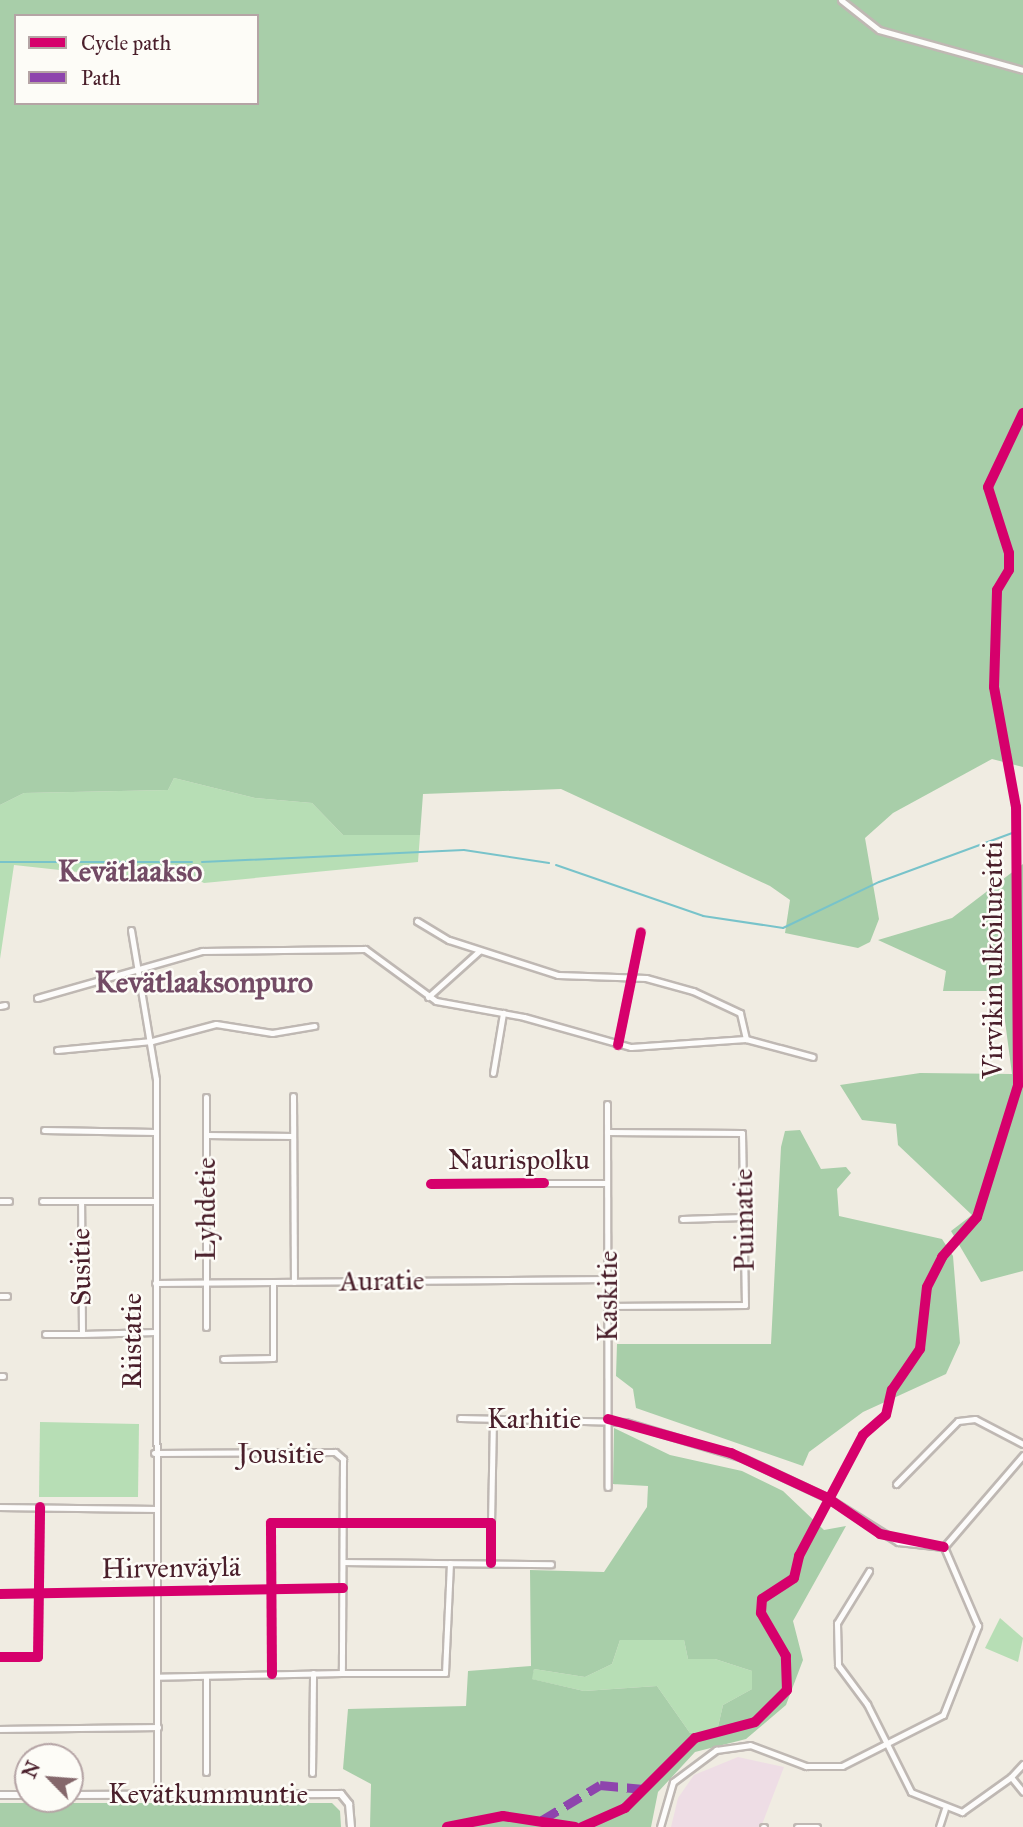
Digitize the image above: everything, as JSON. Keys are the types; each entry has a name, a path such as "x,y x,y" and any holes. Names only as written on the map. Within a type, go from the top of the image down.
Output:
{"street":[{"path":"841,0 879,30 1023,69"},
{"path":"417,921 479,951 569,978 646,978 693,991 740,1013 746,1039"},
{"name":"Riistatie","path":"131,930 152,1041 155,1132 157,1794"},
{"path":"37,998 202,951 365,949 428,997 502,1013 631,1047 746,1039 813,1057"},
{"path":"428,997 479,951"},
{"path":"493,1073 502,1013"},
{"path":"57,1050 152,1041 216,1024 272,1033 314,1026"},
{"path":"293,1096 294,1282"},
{"name":"Lyhdetie","path":"206,1097 206,1327"},
{"name":"Kaskitie","path":"607,1104 608,1487"},
{"path":"44,1130 155,1132"},
{"name":"Puimatie","path":"607,1132 742,1133 745,1305 608,1306"},
{"name":"Lyhdetie","path":"206,1135 293,1136"},
{"name":"Naurispolku","path":"544,1183 607,1182"},
{"path":"0,1201 9,1201"},
{"name":"Susitie","path":"42,1201 156,1201"},
{"name":"Susitie","path":"80,1201 82,1334"},
{"path":"682,1219 743,1217"},
{"name":"Auratie","path":"155,1283 608,1279"},
{"path":"223,1359 273,1358 273,1283"},
{"name":"Susitie","path":"45,1334 155,1332"},
{"name":"Karhitie","path":"460,1418 608,1419 732,1453 826,1497 880,1534 944,1547"},
{"path":"491,1523 493,1419"},
{"path":"896,1484 958,1421 975,1419 1023,1444"},
{"name":"Jousitie","path":"154,1453 340,1454 344,1562 342,1673"},
{"path":"660,1827 673,1782 716,1749 750,1745 827,1767 888,1745 943,1715 976,1637 976,1617 944,1547 1023,1455"},
{"path":"0,1507 155,1509"},
{"path":"344,1562 551,1563"},
{"path":"157,1677 445,1673 450,1563"},
{"path":"869,1571 837,1623 838,1665 888,1745 911,1792 945,1809 975,1807 1023,1764"},
{"path":"312,1773 313,1673"},
{"path":"206,1676 206,1772"},
{"path":"0,1729 158,1727"},
{"path":"1011,1777 1023,1793"},
{"name":"Kevätkummuntie","path":"84,1794 346,1797 351,1827"},
{"path":"939,1827 945,1809"},
{"path":"797,1827 817,1827"}],"shaded area":[{"path":"738,1757 784,1767 761,1827 671,1827 678,1798 694,1775"}],"green space":[{"path":"0,0 1023,0 1023,767 992,759 893,813 865,838 879,919 870,942 858,948 785,933 790,900 770,886 561,789 423,794 420,835 343,835 312,803 255,798 174,778 168,790 24,793 0,805"},
{"path":"174,778 255,798 312,803 343,835 420,835 418,862 204,883 182,872 124,877 14,865 0,959 0,805 24,793 168,790"},
{"path":"1023,864 1023,1271 981,1282 951,1231 972,1215 898,1145 896,1124 862,1120 840,1085 920,1073 1012,1074 1001,991 943,991 946,971 878,940 952,918"},
{"path":"800,1130 821,1169 846,1167 851,1173 837,1189 839,1216 942,1239 953,1256 960,1343 946,1374 863,1412 809,1452 803,1466 636,1408 633,1389 616,1376 617,1344 771,1344 781,1147 785,1131"},
{"path":"40,1422 139,1424 138,1497 39,1497"},
{"path":"614,1428 670,1455 742,1471 783,1491 824,1530 846,1526 793,1621 803,1660 786,1705 746,1739 695,1752 658,1792 651,1827 370,1827 371,1784 343,1769 348,1709 466,1706 468,1671 531,1666 530,1570 604,1572 647,1507 648,1486 613,1484","holes":["620,1640 684,1640 688,1659 715,1659 752,1671 752,1689 723,1705 717,1731 690,1733 657,1686 584,1691 532,1679 534,1669 585,1677 612,1664"]},
{"path":"1000,1618 1023,1638 1018,1662 985,1648"},
{"path":"620,1640 684,1640 688,1659 715,1659 752,1671 752,1689 723,1705 717,1731 690,1733 657,1686 584,1691 531,1679 534,1669 585,1677 612,1664"},
{"path":"0,1803 14,1803 14,1813 84,1813 84,1803 332,1803 340,1811 341,1827 0,1827"}],"waterway":[{"path":"556,865 703,916 783,928 879,882 1012,833"},
{"path":"202,862 464,850 549,863"},
{"path":"0,862 192,862"}],"marked path":[{"path":"542,1820 600,1785 644,1789"}],"cycle path":[{"name":"Virvikin ulkoilureitti","path":"582,1827 625,1808 695,1738 755,1722 787,1690 786,1656 761,1613 762,1599 794,1578 799,1556 863,1435 886,1415 892,1390 920,1349 927,1287 942,1257 977,1217 1018,1085 1016,807 994,687 997,590 1009,570 1009,553 988,487 1023,413"},
{"path":"618,1045 641,932"},
{"path":"431,1184 544,1183"},
{"path":"608,1419 731,1453 826,1497 880,1534 944,1547"},
{"path":"0,1657 38,1657 40,1507"},
{"path":"272,1674 271,1523 491,1523 491,1563"},
{"name":"Hirvenväylä","path":"0,1594 343,1588"},
{"path":"447,1827 503,1816 575,1827"}],"district":[{"name":"Kevätlaakso","path":"130,871"},
{"name":"Kevätlaaksonpuro","path":"204,982"}]}
